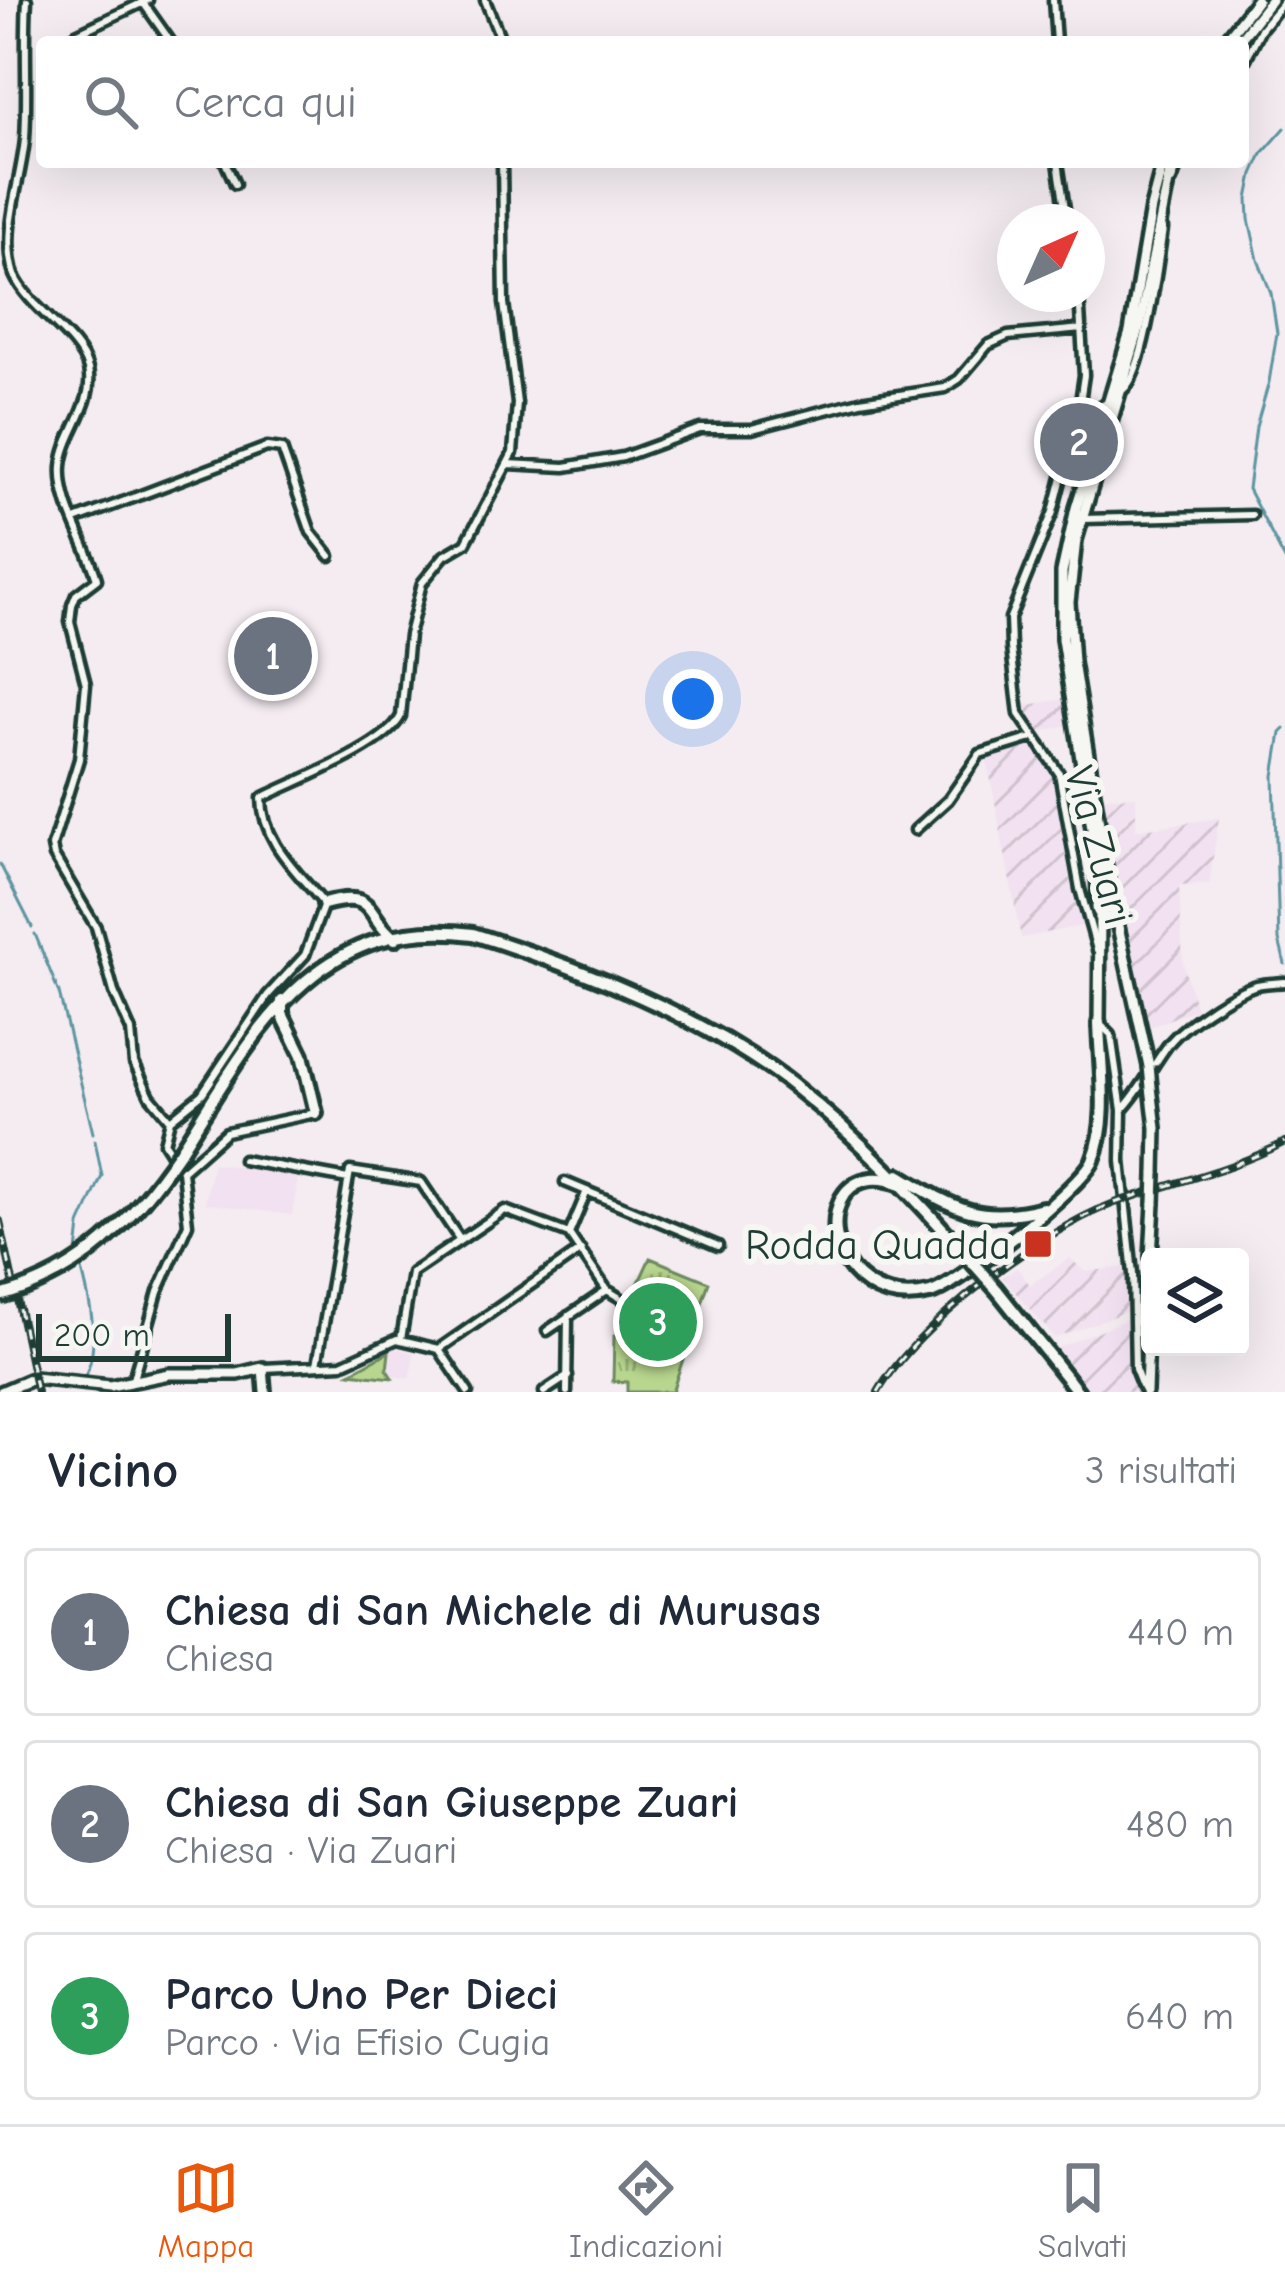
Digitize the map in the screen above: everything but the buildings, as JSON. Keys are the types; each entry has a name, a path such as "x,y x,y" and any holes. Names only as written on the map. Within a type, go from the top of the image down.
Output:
{"main road":[{"path":"1229,36 1257,0"},
{"path":"1243,36 1271,0"},
{"path":"904,1185 879,1178 856,1184 842,1197 834,1229 839,1252 856,1275 878,1290 901,1296 928,1294 947,1286 1083,1177 1099,1145 1097,859 1062,639 1062,572 1130,332 1151,208 1168,168"},
{"path":"1152,1248 1156,1128 1149,1066 1115,913 1117,904 1111,898 1070,629 1078,518 1128,386 1170,168"},
{"path":"1097,902 1111,898"},
{"path":"324,904 344,899 373,909 395,939"},
{"path":"1100,915 1115,913"},
{"path":"375,944 380,921"},
{"path":"0,1296 59,1274 108,1241 147,1199 262,1026 317,971 375,944 450,931 516,947 660,1006 792,1085 904,1185 998,1290 1078,1392"},
{"path":"282,1001 286,1027 302,1055 316,1113"},
{"path":"262,1026 274,1022 286,1027"},
{"path":"887,1168 949,1206 976,1215 1011,1216 1047,1207"},
{"path":"1145,1392 1147,1356"},
{"path":"1,1392 34,1378 132,1384 169,1374 238,1374 263,1368 265,1392"}],"street":[{"path":"27,0 25,138 7,232 15,277 88,369 88,398 65,449 61,470 98,579 71,605 70,622 86,684 79,759 52,846 96,927 114,992 131,1031 134,1063 150,1096 170,1120"},
{"path":"485,0 500,36"},
{"path":"1053,0 1056,36"},
{"path":"1249,52 1285,0"},
{"path":"76,36 144,1 167,36"},
{"path":"228,168 235,184"},
{"path":"132,1384 158,1292 188,1224 182,1171 164,1143 170,1120 202,1094 268,995 305,955 324,904 280,854 262,811 262,798 396,725 422,583 444,556 466,543 513,453 517,403 504,303 502,168"},
{"path":"1059,168 1064,204"},
{"name":"Via Zuari","path":"1081,312 1084,375 1078,415 1053,512 1010,617 1019,714 1058,773 1079,890 1097,950"},
{"path":"508,464 565,467 623,457 700,429 752,429 860,400 945,388 988,345 1008,336 1082,329"},
{"path":"1078,415 1110,402"},
{"path":"75,520 267,448 282,449 310,532 330,556"},
{"path":"1053,512 1078,518 1252,515"},
{"path":"915,830 948,800 980,754 1032,738"},
{"path":"1121,1110 1144,1086 1166,1047 1189,1027 1258,984 1285,982"},
{"path":"1099,1023 1112,1035 1133,1274 1135,1369 1145,1392"},
{"path":"182,1171 226,1132 316,1113"},
{"path":"243,1160 348,1179"},
{"path":"316,1365 352,1169 415,1178 426,1187 460,1240"},
{"path":"565,1182 718,1246"},
{"path":"568,1234 586,1191"},
{"path":"400,1339 412,1273 505,1210 568,1234 607,1290 627,1302"},
{"path":"440,1349 580,1250"},
{"path":"547,1331 607,1290"},
{"path":"568,1316 568,1392"},
{"path":"263,1368 342,1364 400,1339 440,1349 468,1392"},
{"path":"544,1392 568,1376"}],"shaded area":[{"path":"1064,699 1068,725 1031,734 1021,706"},
{"path":"1020,746 1034,748 1060,786 1085,925 1021,938 986,755"},
{"path":"1136,796 1136,830 1219,818 1209,884 1179,886 1183,963 1196,1009 1149,1027 1095,798"},
{"path":"213,1163 298,1177 292,1215 205,1203"},
{"path":"1070,1258 1085,1272 1124,1267 1130,1310 1055,1338 1003,1278 1017,1268 1030,1285"},
{"path":"1130,1318 1139,1392 1087,1392 1057,1348"},
{"path":"395,1348 414,1353 410,1378 350,1373"}],"green space":[{"path":"650,1258 709,1282 672,1392 627,1392 627,1382 613,1381 614,1336 621,1335 621,1305 627,1308"},
{"path":"389,1352 387,1370 392,1378 350,1373"}],"waterway":[{"path":"1285,128 1262,154 1248,199 1277,333 1248,489 1285,560"},
{"path":"1285,729 1274,776 1279,940 1285,964"},
{"path":"0,864 32,927"},
{"path":"35,934 59,993 93,1133"},
{"path":"77,1253 80,1225 102,1176 95,1141"},
{"path":"80,1263 93,1339 82,1381"}],"railway":[{"path":"878,1392 896,1366 950,1310 1050,1236 1112,1204 1222,1169 1285,1142"},
{"path":"0,1221 37,1392"}],"place":[{"name":"Chiesa di San Giuseppe Zuari","path":"1079,442"},
{"name":"Chiesa di San Michele di Murusas","path":"273,656"},
{"name":"Rodda Quadda","path":"1038,1244"},
{"name":"Parco Uno Per Dieci","path":"658,1322"}]}
